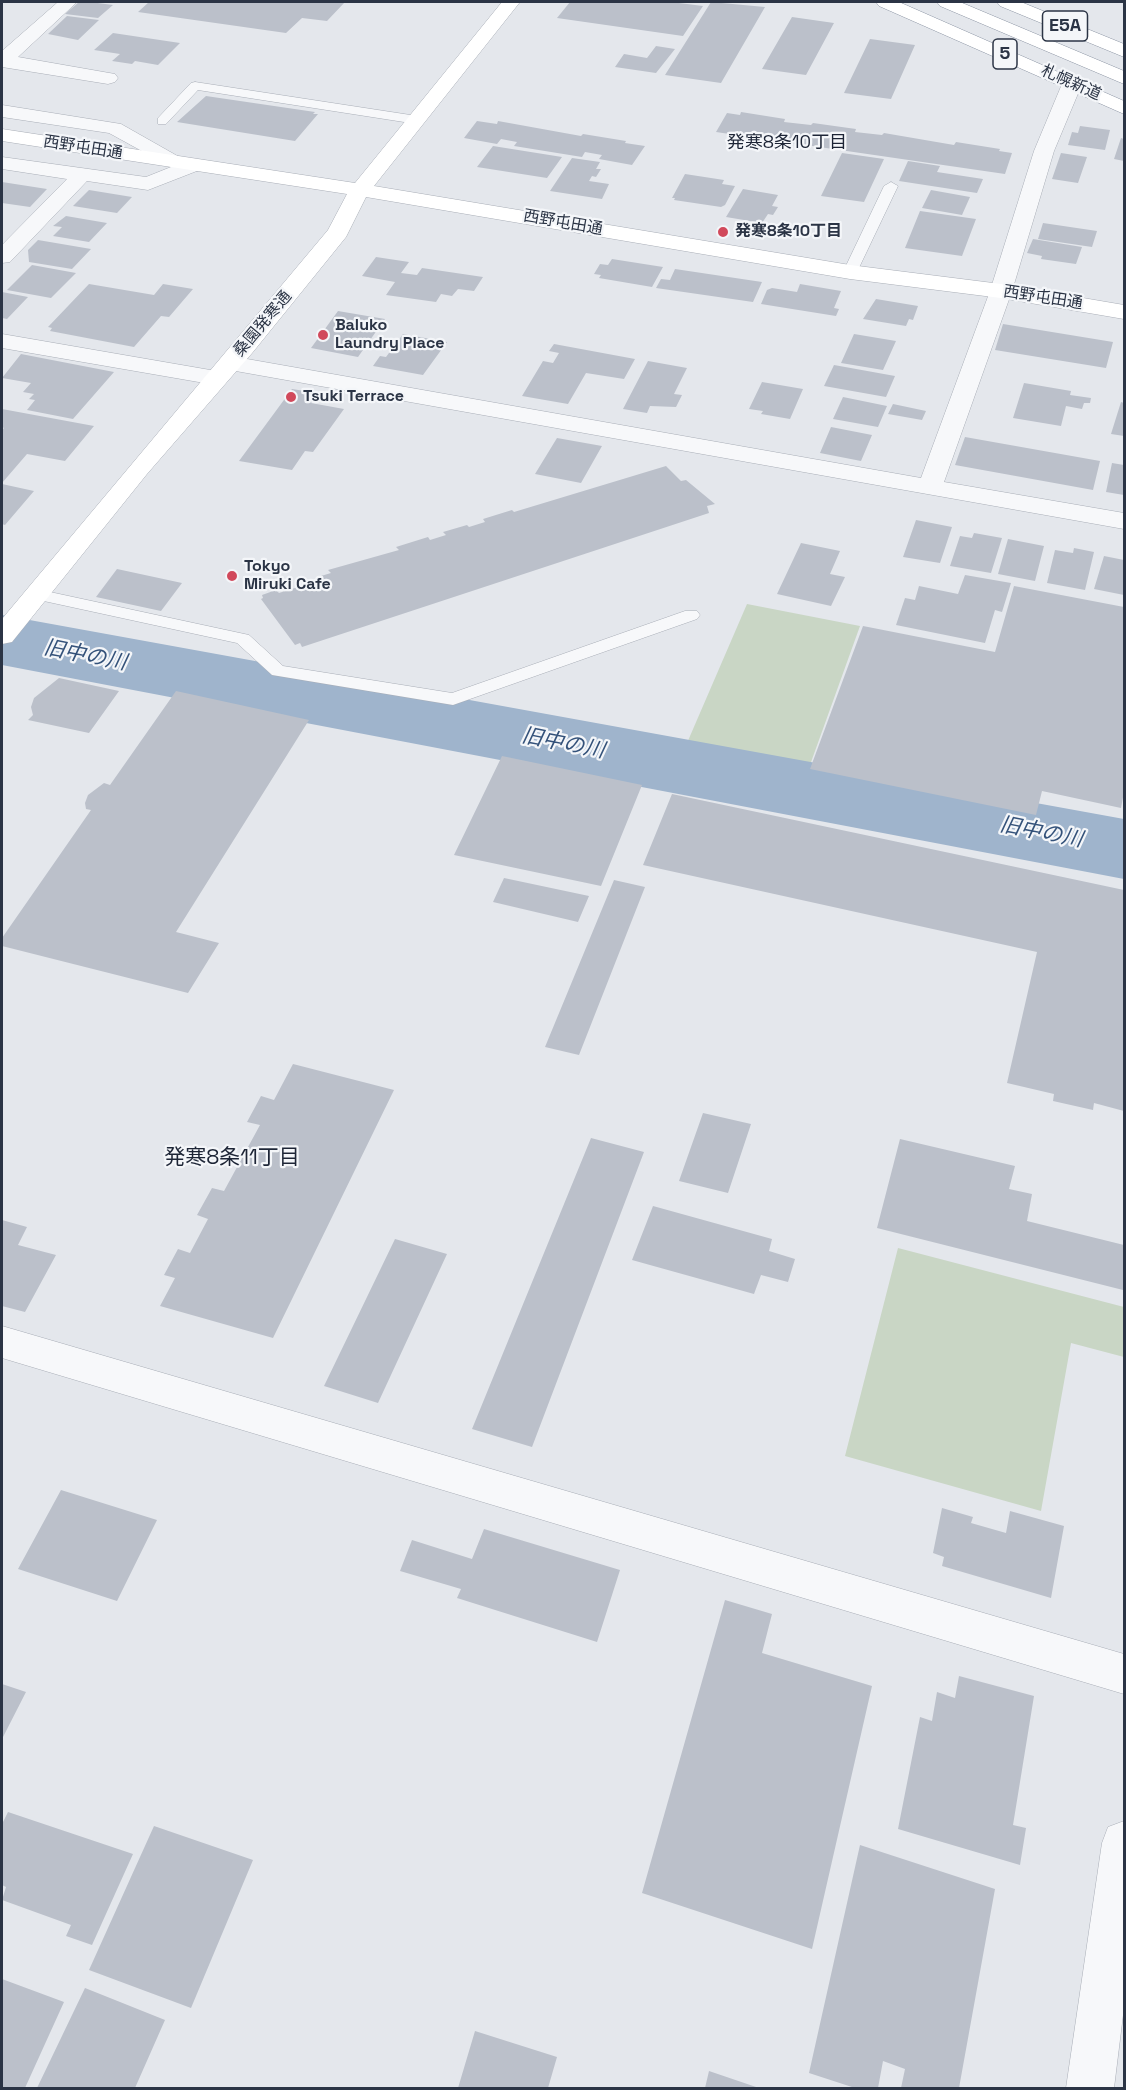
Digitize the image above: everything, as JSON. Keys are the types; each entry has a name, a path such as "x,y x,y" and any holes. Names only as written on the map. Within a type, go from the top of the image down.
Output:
{"main road":[{"name":"桑園発寒通","path":"8,623 36,594 338,232 359,191 511,2"},
{"name":"札幌新道","path":"885,2 1125,108"},
{"name":"E5A","path":"946,2 1125,78"},
{"name":"E5A","path":"1006,2 1125,51"},
{"name":"西野屯田通","path":"2,135 440,202 850,272 1001,291 1125,312"}],"street":[{"path":"2,60 68,2"},
{"path":"2,60 108,78"},
{"path":"930,486 1001,291 1044,151 1072,84"},
{"path":"2,111 114,128 174,162"},
{"path":"2,163 148,184 195,165"},
{"path":"2,257 81,176"},
{"path":"2,341 223,371 930,486 1125,521"},
{"path":"2,1342 1125,1674"},
{"path":"1090,2088 1125,1843"}],"lane":[{"path":"162,121 195,86 417,120"},
{"path":"850,272 891,186"},
{"path":"36,594 243,639 278,671 453,699 691,615"}],"green space":[{"path":"747,604 860,626 806,776 684,750"},
{"path":"898,1248 1124,1307 1124,1357 1071,1343 1041,1511 845,1456"}],"building":[{"path":"79,2 113,5 98,18 65,14"},
{"path":"149,2 345,2 327,21 302,18 286,33 138,12"},
{"path":"570,2 671,2 703,6 683,36 557,18"},
{"path":"711,2 765,7 721,83 665,75"},
{"path":"67,16 99,20 78,40 48,34"},
{"path":"792,17 834,23 806,75 762,69"},
{"path":"113,33 180,43 158,65 135,61 132,64 112,61 120,54 94,50"},
{"path":"870,39 915,45 891,99 844,93"},
{"path":"656,46 675,49 656,73 615,67 624,54 647,58"},
{"path":"206,96 318,114 295,141 177,122"},
{"path":"741,112 785,119 784,122 811,125 813,123 856,129 855,132 882,135 884,133 954,145 956,142 1012,153 1005,174 716,132 727,113 740,115"},
{"path":"477,121 497,124 498,121 645,146 632,165 599,159 602,155 585,152 582,157 514,146 517,142 501,139 497,144 464,138"},
{"path":"1080,126 1110,130 1105,150 1068,145 1072,132 1078,133"},
{"path":"1121,138 1124,139 1124,161 1114,159"},
{"path":"493,146 562,157 547,178 477,167"},
{"path":"842,153 884,159 864,202 821,196"},
{"path":"1061,153 1087,157 1078,183 1052,179"},
{"path":"572,158 600,162 596,169 601,169 596,177 592,176 589,181 609,184 602,199 550,191"},
{"path":"908,161 940,166 937,172 983,179 977,193 899,181"},
{"path":"685,174 724,180 722,184 735,186 725,205 721,207 674,200 675,198 672,198"},
{"path":"2,182 47,189 30,207 2,203"},
{"path":"743,189 778,195 772,206 778,207 773,215 768,214 762,223 726,217"},
{"path":"89,190 132,197 117,213 73,206"},
{"path":"931,190 970,197 962,215 922,208"},
{"path":"920,211 976,219 962,256 905,248"},
{"path":"66,216 107,223 89,242 53,236 62,227 53,226"},
{"path":"1043,223 1097,231 1092,247 1038,239"},
{"path":"1033,239 1082,247 1076,264 1041,259 1042,256 1027,253"},
{"path":"38,240 91,249 72,269 29,262 28,250"},
{"path":"376,257 409,262 401,273 417,275 422,268 483,277 474,291 458,289 452,296 441,294 436,302 386,295 395,282 362,276"},
{"path":"612,259 663,267 652,287 599,278 601,275 594,274 600,264 608,265"},
{"path":"32,265 76,273 51,298 7,290"},
{"path":"675,269 762,282 753,302 656,288 661,279 670,280"},
{"path":"89,284 154,295 163,284 193,289 169,317 161,316 134,347 50,331 52,328 48,327"},
{"path":"800,284 841,291 834,308 839,309 836,316 761,304 767,290 772,288 797,292"},
{"path":"2,292 28,297 7,319 2,318"},
{"path":"876,299 918,306 913,320 909,319 906,326 863,319"},
{"path":"338,311 385,319 358,357 311,348"},
{"path":"1003,324 1113,342 1106,368 995,350"},
{"path":"403,334 447,342 423,375 373,366 380,356 386,357"},
{"path":"854,334 896,341 883,370 841,363"},
{"path":"554,344 635,359 624,379 586,373 568,404 522,396 543,361 553,363 559,353 549,351"},
{"path":"21,354 114,372 73,419 27,410 35,400 29,399 34,394 23,392 31,383 2,378"},
{"path":"648,361 687,368 674,394 682,395 676,407 650,406 647,413 623,409"},
{"path":"834,365 895,376 886,397 824,386"},
{"path":"762,382 803,389 790,419 761,414 763,411 749,409"},
{"path":"1024,383 1071,391 1070,395 1091,398 1090,403 1084,403 1082,409 1066,406 1061,426 1013,418"},
{"path":"292,389 317,393 311,403 344,409 313,452 305,451 292,470 239,461"},
{"path":"843,397 887,406 878,427 833,419"},
{"path":"1121,402 1124,403 1124,436 1111,434"},
{"path":"893,404 926,411 922,420 888,414"},
{"path":"2,409 94,426 65,461 27,454 2,483 2,430 4,428 2,427"},
{"path":"831,427 872,435 861,461 820,453"},
{"path":"965,437 1100,461 1093,490 955,465"},
{"path":"557,438 602,446 581,483 535,474"},
{"path":"1112,463 1124,465 1124,495 1106,492"},
{"path":"666,466 681,481 686,480 715,504 707,506 709,513 302,647 300,643 295,645 261,599 262,595 276,590 279,593 323,579 321,576 331,573 328,570 399,550 396,547 428,537 430,540 446,535 443,532 485,522 483,519 512,510 514,512"},
{"path":"2,484 34,491 5,525 2,524"},
{"path":"916,520 952,527 940,563 903,557"},
{"path":"974,533 1002,538 991,573 950,566 960,536 972,538"},
{"path":"1008,539 1044,546 1035,581 998,574"},
{"path":"801,543 840,551 830,574 845,577 831,606 777,594"},
{"path":"1074,548 1094,552 1085,590 1047,583 1055,550 1073,553"},
{"path":"1104,556 1124,560 1124,595 1094,589"},
{"path":"117,569 182,583 161,611 96,597"},
{"path":"965,575 1011,583 1002,612 995,610 985,643 896,625 905,598 915,600 919,586 958,594"},
{"path":"1014,586 1124,607 1124,792 1121,808 1042,791 1036,815 810,769 863,626 995,652"},
{"path":"59,678 119,691 89,733 28,720 33,715 31,707 34,698"},
{"path":"176,691 309,720 176,932 219,943 188,993 2,946 2,938 91,810 86,809 85,803 88,795 104,783 110,785"},
{"path":"502,756 642,785 601,886 454,855"},
{"path":"672,794 1124,890 1124,1111 1094,1103 1093,1110 1053,1101 1054,1094 1007,1083 1037,952 643,865"},
{"path":"504,878 589,896 578,922 493,902"},
{"path":"614,880 645,887 579,1055 545,1047"},
{"path":"293,1064 394,1090 273,1338 160,1306 175,1278 164,1275 178,1249 190,1253 208,1219 197,1215 212,1188 224,1191 260,1125 247,1122 261,1096 274,1100"},
{"path":"703,1113 751,1124 728,1193 679,1181"},
{"path":"591,1138 644,1152 532,1447 472,1429"},
{"path":"900,1139 1015,1166 1009,1189 1032,1194 1027,1221 1124,1245 1123,1290 877,1228"},
{"path":"653,1206 772,1239 769,1251 795,1259 788,1282 761,1275 754,1294 632,1260"},
{"path":"2,1220 27,1227 18,1245 56,1255 25,1312 2,1306"},
{"path":"395,1239 447,1254 378,1403 324,1386"},
{"path":"61,1490 157,1520 117,1601 18,1569"},
{"path":"942,1508 973,1517 971,1523 1006,1533 1010,1511 1064,1526 1051,1598 942,1566 944,1557 933,1553"},
{"path":"484,1529 620,1570 597,1642 457,1598 461,1589 400,1571 412,1540 472,1559"},
{"path":"725,1600 772,1614 762,1653 872,1686 812,1949 642,1893"},
{"path":"959,1676 1034,1696 1013,1825 1026,1828 1020,1865 898,1829 920,1717 932,1721 937,1692 955,1698"},
{"path":"2,1684 26,1692 2,1739"},
{"path":"8,1812 133,1854 92,1945 66,1936 71,1925 2,1900 6,1887 2,1885 2,1824"},
{"path":"154,1826 253,1860 191,2008 89,1970"},
{"path":"860,1845 995,1889 959,2088 901,2088 905,2069 883,2061 878,2088 855,2088 809,2073"},
{"path":"2,1979 64,2002 25,2088 2,2088"},
{"path":"85,1988 165,2020 135,2088 37,2088"},
{"path":"475,2031 557,2057 548,2088 458,2088"},
{"path":"709,2071 759,2088 705,2088"}],"waterway":[{"name":"旧中の川","path":"2,640 1124,849"}],"place":[{"name":"発寒8条10丁目","path":"723,232"},
{"name":"Baluko Laundry Place","path":"323,335"},
{"name":"Tsuki Terrace","path":"291,397"},
{"name":"Tokyo Miruki Cafe","path":"232,576"}],"district":[{"name":"発寒8条10丁目","path":"787,143"},
{"name":"発寒8条11丁目","path":"232,1158"}]}
